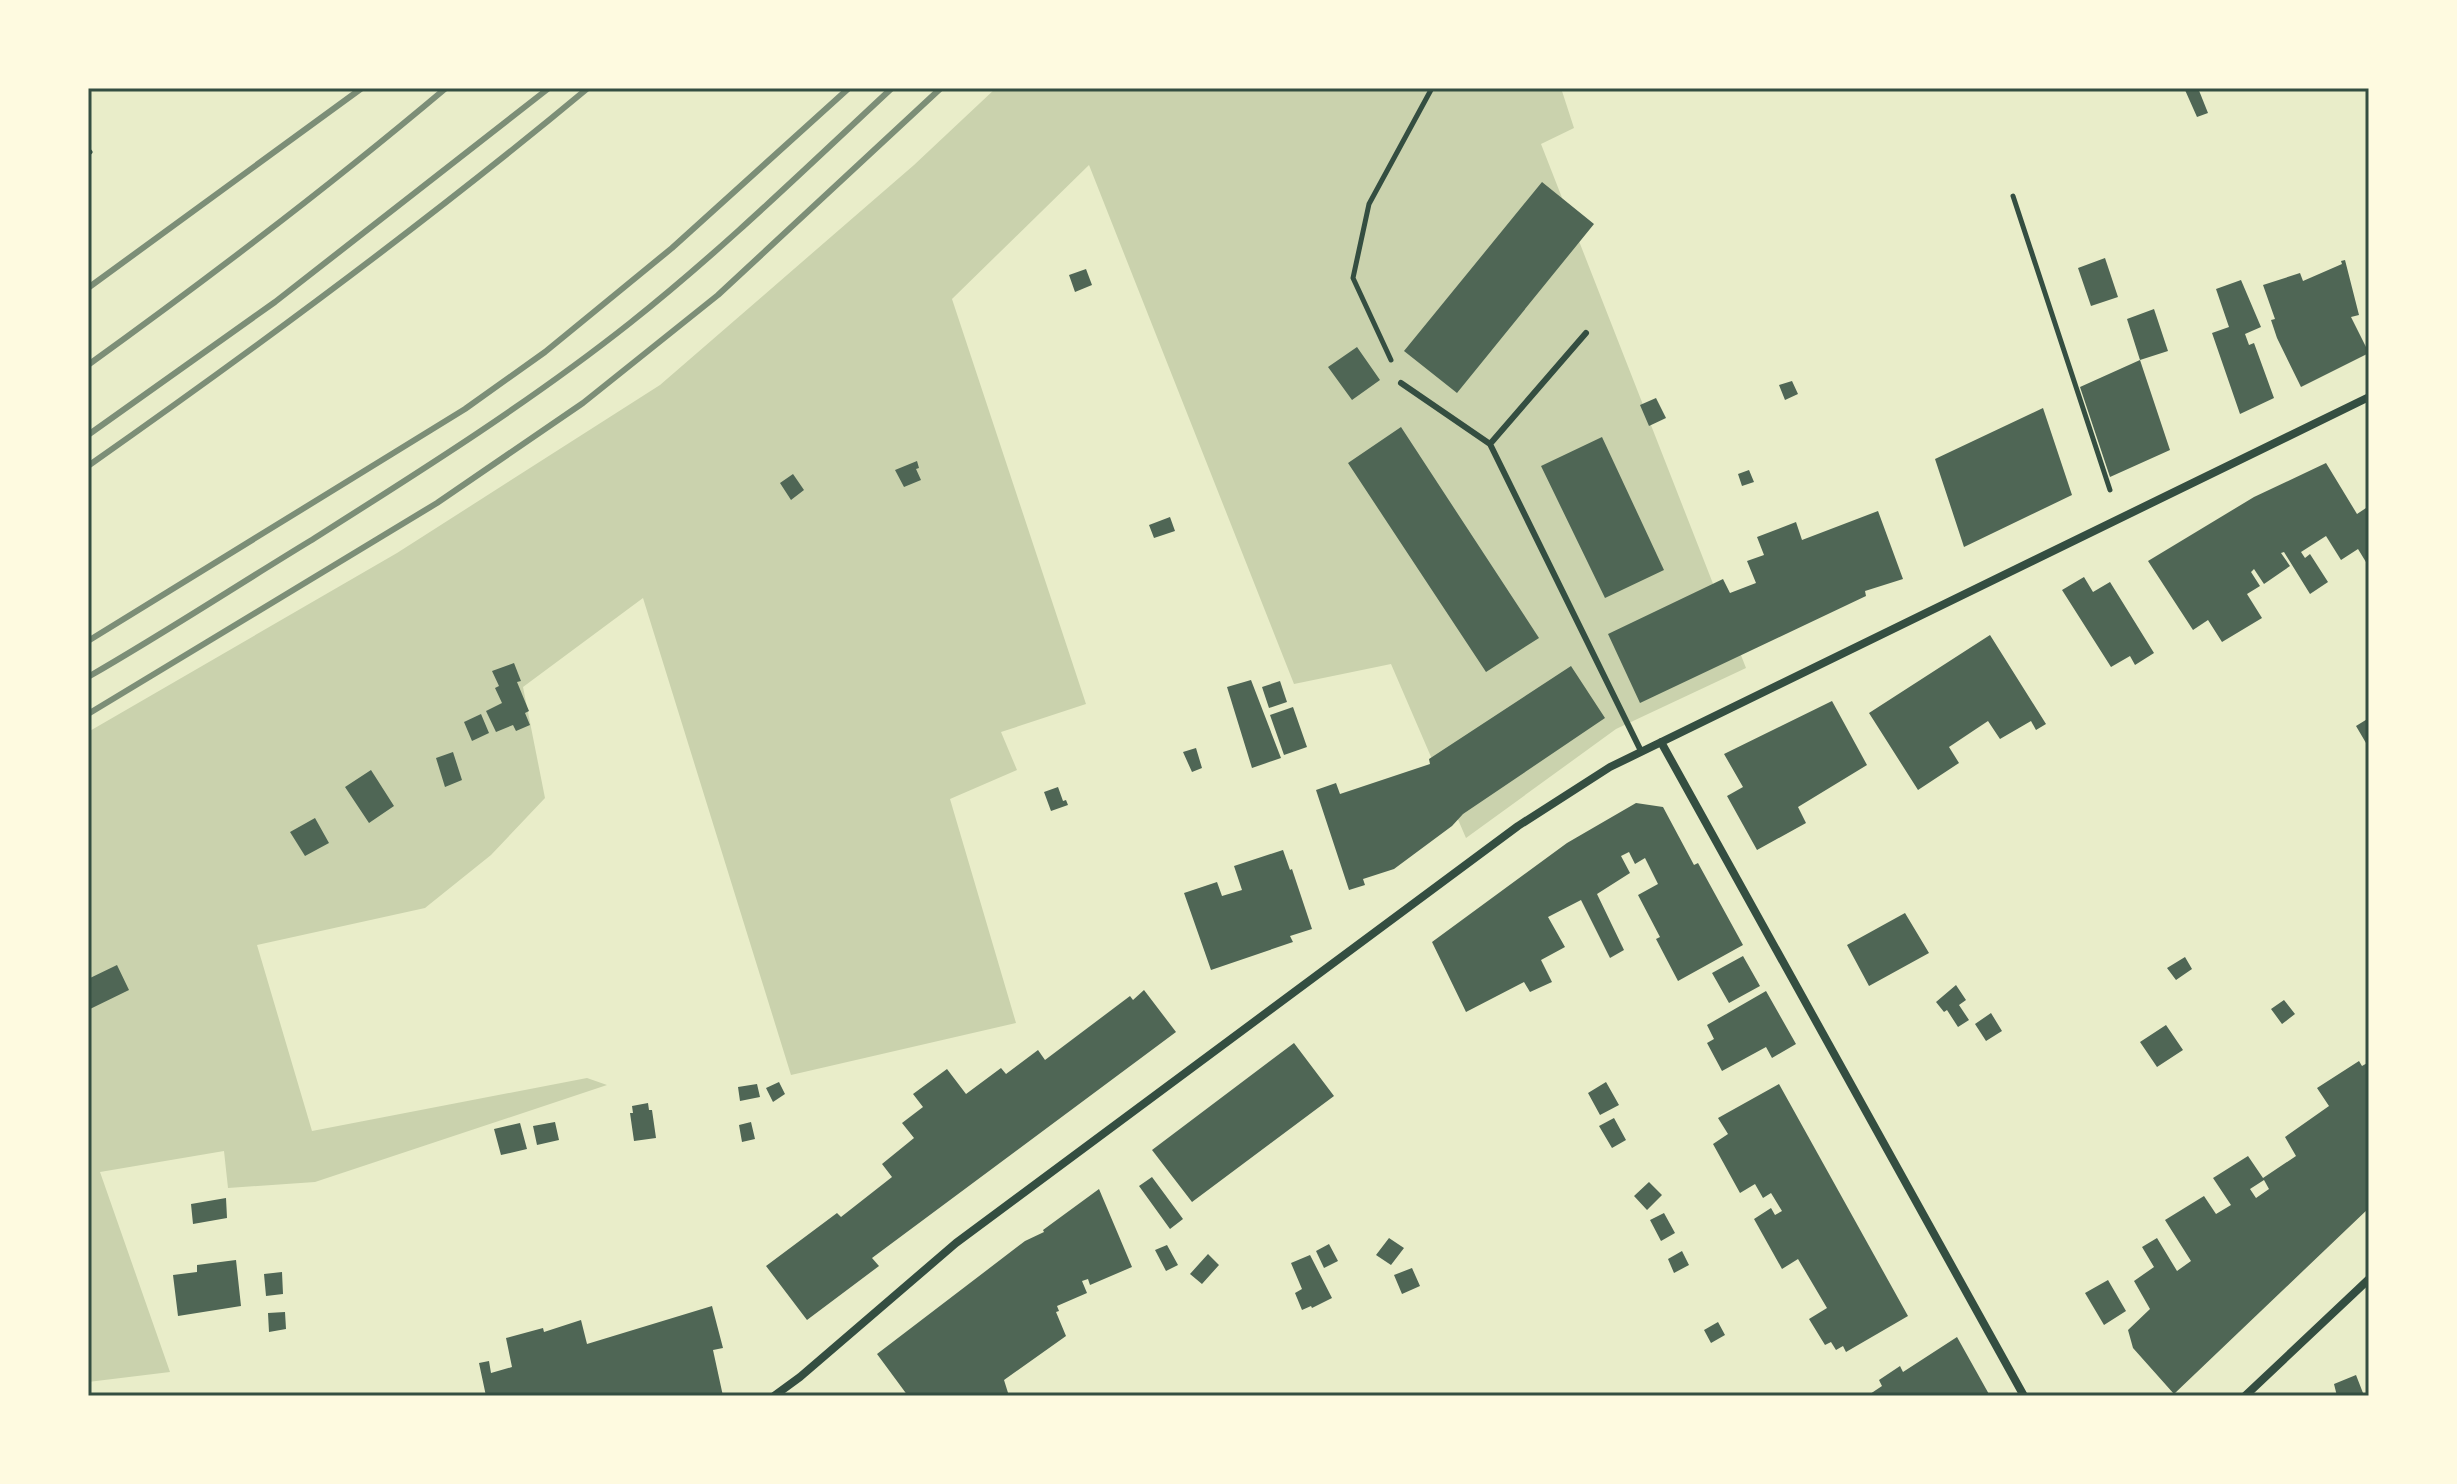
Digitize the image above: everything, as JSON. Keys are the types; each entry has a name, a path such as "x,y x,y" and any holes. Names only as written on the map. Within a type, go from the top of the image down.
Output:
{"street":[{"path":"774,1396 969,1233 1518,826 1610,767 2369,397"},
{"path":"1661,742 2024,1396"},
{"path":"2245,1396 2369,1279"}],"lane":[{"path":"1490,444 1586,333"},
{"path":"1401,383 1490,444 1641,751"}],"path":[{"path":"1401,383 1353,278 1369,204 1432,88"},
{"path":"2013,196 2110,490"}],"green space":[{"path":"996,88 1561,88 1574,128 1541,144 1746,668 1616,729 1466,838 1391,664 1294,684 1089,165 952,299 1086,704 1001,732 1017,770 950,799 1016,1023 791,1075 643,598 523,687 545,798 491,855 425,908 257,945 312,1131 587,1078 607,1085 315,1182 228,1188 224,1151 100,1172 170,1372 88,1382 88,732 397,553 660,385 914,165"}],"building":[{"path":"2198,88 2208,113 2197,117 2185,90"},
{"path":"1542,182 1594,224 1457,393 1404,351"},
{"path":"2105,258 2118,297 2091,306 2078,268"},
{"path":"2345,260 2359,315 2351,317 2369,353 2301,387 2277,338 2271,320 2275,319 2263,285 2300,273 2303,281"},
{"path":"1086,269 1092,285 1075,292 1069,275"},
{"path":"2241,280 2261,327 2245,334 2249,345 2254,343 2274,398 2240,414 2212,333 2229,327 2216,289"},
{"path":"2154,309 2168,351 2140,360 2127,319"},
{"path":"1357,347 1380,380 1352,400 1328,367"},
{"path":"2140,360 2170,450 2110,477 2080,387"},
{"path":"1792,381 1798,394 1785,400 1779,385"},
{"path":"1656,398 1666,418 1649,426 1640,405"},
{"path":"2043,408 2072,495 1964,547 1935,459"},
{"path":"1401,427 1539,638 1486,672 1348,463"},
{"path":"1602,437 1664,570 1605,598 1541,466"},
{"path":"917,461 919,468 916,469 921,480 904,487 895,470"},
{"path":"2326,463 2357,514 2369,506 2369,567 2358,549 2341,560 2326,536 2301,552 2305,558 2310,554 2328,582 2310,594 2284,552 2281,553 2290,566 2264,584 2254,569 2251,572 2260,586 2247,594 2262,618 2222,642 2208,620 2193,630 2148,561 2254,497"},
{"path":"1749,470 1754,482 1742,486 1738,474"},
{"path":"793,474 804,490 791,500 780,483"},
{"path":"1878,511 1903,579 1865,591 1866,596 1640,703 1608,634 1723,579 1730,593 1756,583 1747,561 1764,555 1757,537 1796,522 1802,540"},
{"path":"1170,517 1175,531 1154,538 1149,525"},
{"path":"2084,577 2093,592 2110,582 2154,653 2135,665 2130,656 2111,667 2062,590"},
{"path":"1990,635 2046,724 2036,730 2031,721 2000,739 1988,721 1949,747 1959,763 1918,790 1869,713"},
{"path":"514,663 521,681 517,682 529,711 525,713 530,725 516,731 513,725 496,732 486,711 502,703 492,671"},
{"path":"1571,666 1605,718 1463,814 1452,826 1394,869 1363,879 1365,885 1349,890 1316,790 1336,783 1340,794 1430,764 1429,759"},
{"path":"1251,680 1281,758 1252,768 1227,687"},
{"path":"1280,681 1287,702 1269,708 1262,687"},
{"path":"1832,701 1867,765 1798,807 1806,823 1757,850 1727,796 1743,787 1724,754"},
{"path":"1293,707 1307,747 1284,755 1270,715"},
{"path":"481,714 489,733 472,741 464,722"},
{"path":"2369,718 2369,741 2366,743 2356,726"},
{"path":"1196,748 1202,768 1192,772 1183,752"},
{"path":"453,752 462,780 445,787 436,758"},
{"path":"371,770 394,806 369,823 345,787"},
{"path":"1058,787 1063,801 1066,800 1068,805 1051,811 1044,792"},
{"path":"1636,803 1663,807 1743,945 1678,981 1638,895 1658,884 1645,858 1635,864 1629,852 1621,856 1630,873 1597,894 1624,950 1610,958 1581,900 1548,917 1565,947 1541,960 1552,982 1530,992 1524,982 1466,1012 1432,942 1567,843"},
{"path":"315,818 329,843 305,856 290,832"},
{"path":"1283,850 1312,929 1290,936 1293,942 1211,970 1184,893 1217,882 1222,896 1242,890 1234,866"},
{"path":"1905,913 1929,953 1869,986 1847,945"},
{"path":"1743,956 1760,986 1729,1003 1712,973"},
{"path":"2185,957 2192,969 2176,980 2167,968"},
{"path":"117,965 129,990 88,1010 88,979"},
{"path":"1956,985 1966,1000 1959,1005 1969,1020 1958,1027 1947,1010 1944,1012 1936,1002"},
{"path":"1144,990 1176,1032 872,1258 879,1266 807,1320 766,1266 837,1213 841,1217 892,1177 882,1164 914,1138 902,1123 923,1107 913,1094 947,1069 966,1094 1001,1068 1006,1074 1038,1050 1045,1060 1130,996 1133,1000"},
{"path":"1766,991 1796,1044 1772,1058 1766,1047 1722,1071 1707,1043 1714,1039 1707,1025"},
{"path":"2284,1000 2295,1014 2282,1024 2271,1009"},
{"path":"1991,1013 2002,1031 1986,1041 1975,1024"},
{"path":"2166,1025 2183,1050 2157,1067 2140,1042"},
{"path":"1294,1043 1334,1096 1192,1202 1152,1150"},
{"path":"2359,1061 2362,1066 2369,1062 2369,1208 2174,1394 2133,1348 2128,1330 2150,1309 2134,1281 2154,1267 2142,1247 2157,1238 2177,1271 2191,1261 2165,1220 2204,1196 2216,1214 2231,1205 2213,1178 2248,1156 2263,1178 2296,1156 2285,1137 2329,1106 2317,1088","holes":["2264,1180 2269,1189 2256,1198 2250,1189"]},
{"path":"779,1082 785,1094 773,1102 766,1088"},
{"path":"1606,1082 1619,1105 1600,1115 1588,1093"},
{"path":"757,1084 760,1097 740,1101 738,1087"},
{"path":"1779,1084 1908,1316 1846,1352 1843,1346 1836,1350 1831,1342 1825,1345 1809,1319 1827,1308 1798,1259 1782,1269 1754,1219 1771,1208 1775,1215 1782,1211 1771,1193 1763,1198 1755,1184 1740,1193 1713,1144 1728,1134 1718,1118"},
{"path":"648,1103 656,1138 634,1141 632,1106"},
{"path":"1614,1118 1626,1140 1612,1148 1599,1126"},
{"path":"555,1122 559,1140 537,1145 533,1126"},
{"path":"751,1122 755,1139 742,1142 739,1125"},
{"path":"520,1123 527,1149 501,1155 494,1129"},
{"path":"1152,1177 1183,1219 1170,1229 1139,1186"},
{"path":"1649,1182 1662,1195 1647,1210 1634,1196"},
{"path":"1099,1189 1132,1267 1090,1285 1088,1279 1082,1281 1087,1293 1057,1306 1059,1311 1056,1312 1066,1336 1004,1380 1009,1396 908,1396 877,1354 1025,1241 1044,1232"},
{"path":"226,1198 227,1218 193,1224 191,1204"},
{"path":"1664,1213 1675,1233 1661,1241 1650,1220"},
{"path":"1389,1238 1404,1248 1391,1265 1376,1255"},
{"path":"1329,1244 1338,1261 1324,1268 1316,1251"},
{"path":"1167,1245 1178,1265 1166,1271 1155,1250"},
{"path":"1682,1251 1689,1265 1674,1273 1668,1259"},
{"path":"1208,1254 1219,1265 1202,1284 1190,1274"},
{"path":"1310,1255 1332,1298 1302,1310 1295,1293 1302,1289 1291,1263"},
{"path":"236,1260 241,1306 178,1316 173,1275 197,1272 197,1265"},
{"path":"1412,1268 1420,1286 1402,1294 1394,1275"},
{"path":"282,1272 283,1294 266,1296 264,1274"},
{"path":"2108,1280 2126,1311 2104,1325 2085,1293"},
{"path":"712,1306 723,1348 713,1350 723,1396 486,1396 479,1363 489,1361 491,1373 512,1367 506,1338 543,1328 544,1332 581,1320 587,1344"},
{"path":"285,1312 286,1329 269,1332 268,1313"},
{"path":"1718,1322 1725,1335 1711,1343 1704,1330"},
{"path":"1957,1337 1990,1396 1867,1396 1882,1386 1879,1380 1900,1366 1903,1372"},
{"path":"2356,1375 2363,1393 2337,1396 2334,1384"}],"railway":[{"path":"88,288 362,88"},
{"path":"88,365 270,230 446,88"},
{"path":"88,435 275,302 549,88"},
{"path":"88,466 342,282 588,88"},
{"path":"88,641 465,409 545,352 672,248 849,88"},
{"path":"88,677 392,489 553,381 698,267 892,88"},
{"path":"88,714 437,503 583,403 718,295 941,88"}]}
